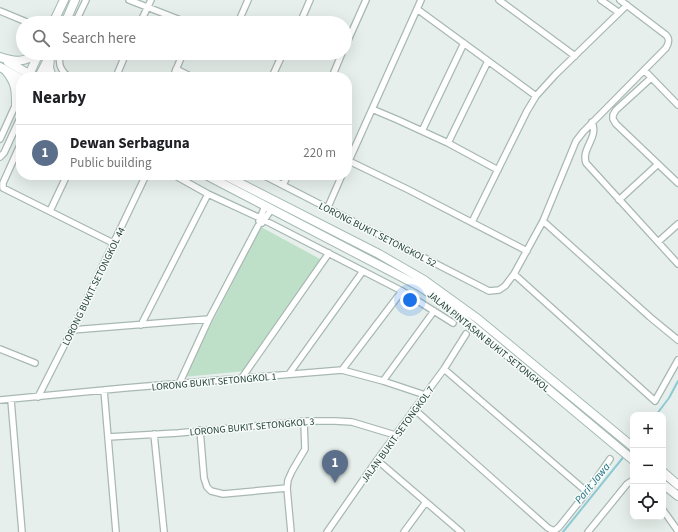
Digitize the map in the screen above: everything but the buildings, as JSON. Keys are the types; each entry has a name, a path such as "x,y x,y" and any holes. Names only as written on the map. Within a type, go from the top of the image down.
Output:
{"main road":[{"path":"56,16 64,0"},
{"path":"68,16 75,0"},
{"path":"0,57 10,61 24,60"},
{"path":"0,57 24,72"},
{"path":"32,72 36,60"},
{"path":"42,72 48,60"},
{"path":"50,60 49,68 50,72"},
{"path":"3,69 16,76"},
{"path":"3,69 13,79 16,105"},
{"name":"JALAN PINTASAN BUKIT SETONGKOL","path":"215,180 419,286 446,304 630,457"},
{"name":"JALAN PINTASAN BUKIT SETONGKOL","path":"234,180 379,254 424,280 478,319 630,445"},
{"path":"666,475 678,485"},
{"path":"666,486 678,496"}],"street":[{"path":"78,16 86,0"},
{"path":"129,0 170,16"},
{"path":"143,16 151,0"},
{"path":"241,16 248,0"},
{"path":"352,31 366,0"},
{"path":"352,154 421,0"},
{"path":"499,0 575,56"},
{"path":"601,0 618,12"},
{"path":"620,0 666,35 669,41 666,48 592,122 573,147 543,220 514,274 656,401 678,360"},
{"path":"303,16 309,1"},
{"path":"472,222 527,111 536,96 555,75 626,5"},
{"path":"417,9 536,96"},
{"path":"0,11 16,18"},
{"path":"422,131 464,43"},
{"path":"60,60 59,65 62,72"},
{"path":"118,72 123,60"},
{"path":"175,72 180,60"},
{"path":"274,72 280,60"},
{"path":"334,72 339,60"},
{"path":"448,143 488,61"},
{"path":"176,69 182,72"},
{"path":"644,70 678,105"},
{"path":"651,78 616,110 613,115 613,119 616,124 657,165 678,183"},
{"path":"0,139 2,130 16,105"},
{"path":"372,109 448,143 498,170"},
{"path":"592,122 595,132 585,154 586,163 678,264"},
{"path":"0,157 4,153 16,127"},
{"path":"16,154 3,184 3,188 113,243"},
{"path":"352,165 472,222 527,251"},
{"path":"619,200 657,165"},
{"path":"50,211 65,180"},
{"name":"LORONG BUKIT SETONGKOL 44","path":"38,397 72,330 144,180"},
{"path":"183,180 402,291 453,323"},
{"name":"LORONG BUKIT SETONGKOL 52","path":"273,180 489,291 494,292 505,286 514,274"},
{"path":"283,185 286,180"},
{"path":"328,207 340,180"},
{"path":"142,325 208,194"},
{"path":"179,384 209,319 268,208"},
{"path":"543,220 650,317 678,340"},
{"path":"658,242 678,224"},
{"path":"241,379 329,253"},
{"path":"289,374 363,271"},
{"path":"342,370 402,291"},
{"path":"383,381 434,311"},
{"path":"72,330 209,319"},
{"name":"JALAN BUKIT SETONGKOL 7","path":"327,532 377,460 444,369 466,334"},
{"path":"0,349 35,363"},
{"path":"444,369 587,492"},
{"name":"LORONG BUKIT SETONGKOL 1","path":"0,400 342,370 383,381 425,395"},
{"path":"104,390 116,532 112,532"},
{"path":"11,400 22,532"},
{"path":"414,409 548,528 554,531 560,527 610,459"},
{"name":"LORONG BUKIT SETONGKOL 3","path":"108,437 335,421 352,422 395,435"},
{"path":"291,532 287,488 288,480 292,471 305,449 304,422"},
{"path":"200,430 204,478 207,487 211,491 222,494 287,488"},
{"path":"154,434 164,532"},
{"path":"377,460 461,532"},
{"path":"590,531 630,482"},
{"path":"404,532 426,502"},
{"path":"666,513 676,524 678,532"}],"green space":[{"path":"261,227 322,260 245,371 184,377"}],"waterway":[{"name":"Parit Jawa","path":"658,412 669,398 678,381"},
{"name":"Parit Jawa","path":"563,532 625,455"}],"place":[{"name":"Dewan Serbaguna","path":"335,483"}]}
